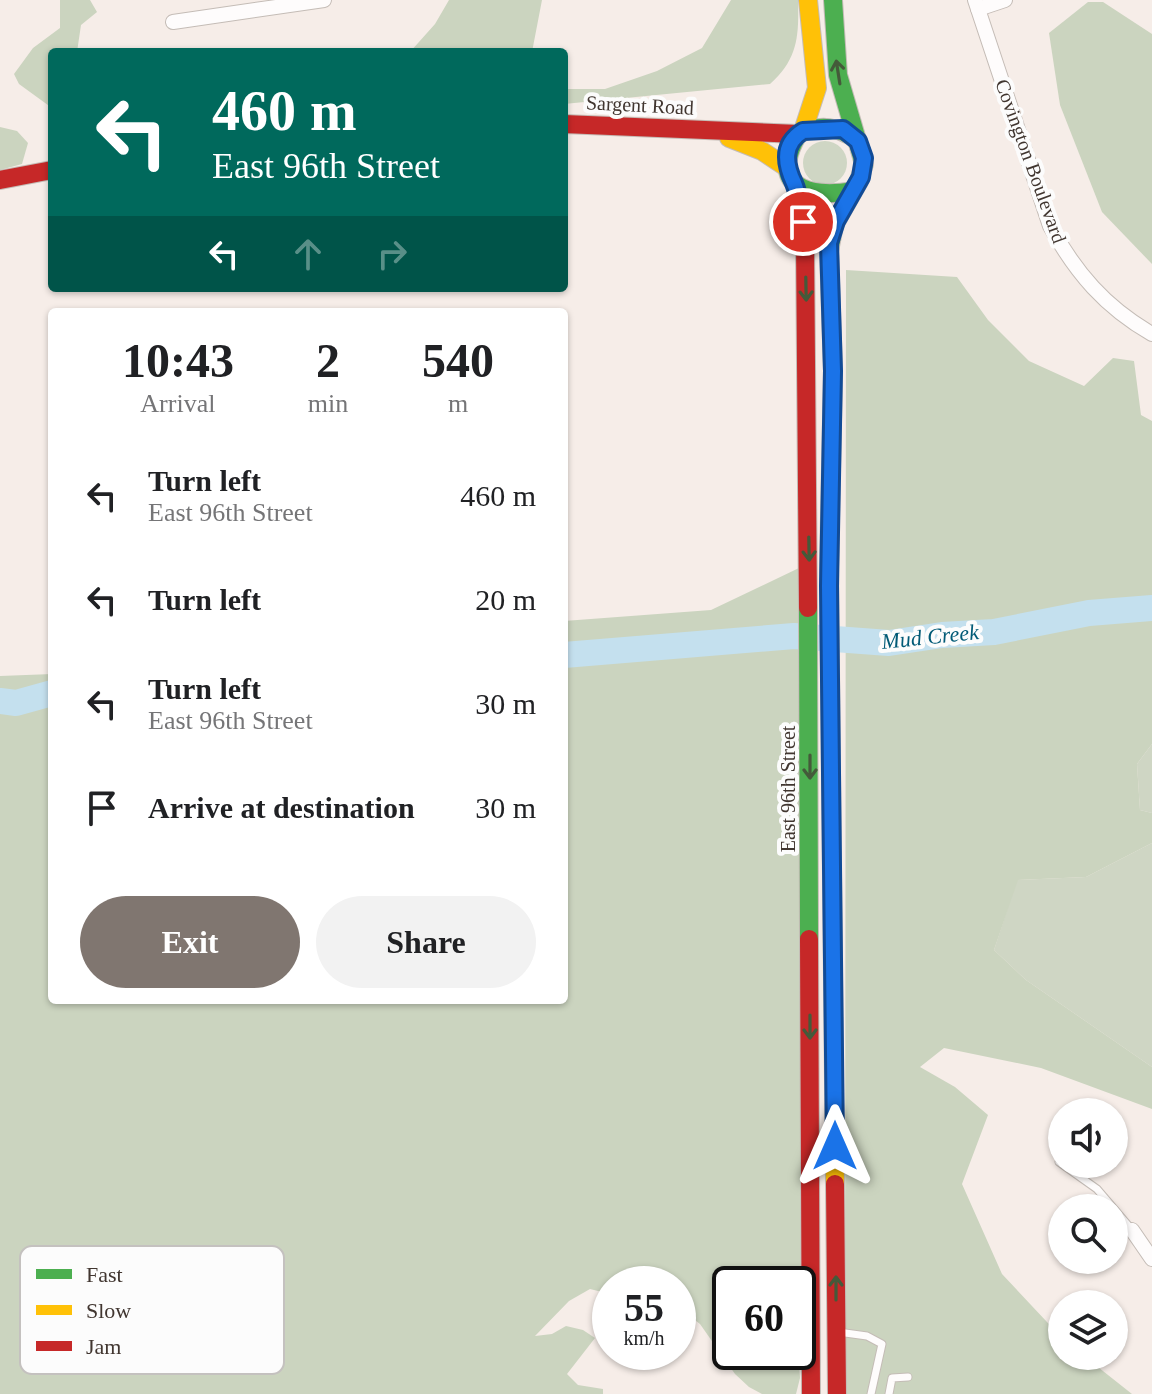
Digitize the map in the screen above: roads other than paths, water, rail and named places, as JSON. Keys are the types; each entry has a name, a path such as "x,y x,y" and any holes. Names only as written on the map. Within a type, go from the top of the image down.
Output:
{"main road":[{"name":"East 96th Street","path":"808,0 818,82 800,132 787,151 806,261 811,1394"},
{"path":"833,0 838,75 858,141 863,171 836,221 829,243 833,358 829,586 837,1394"},
{"name":"Sargent Road","path":"568,124 648,124 714,132 800,132"},
{"path":"800,132 843,129 858,141"},
{"name":"Sargent Road","path":"714,132 762,151 790,176"},
{"path":"0,180 48,171"},
{"path":"790,176 821,197 853,191"}],"street":[{"path":"173,22 324,0"},
{"path":"977,4 1005,0"},
{"name":"Covington Boulevard","path":"977,4 1050,226 1067,257 1096,293 1152,334"},
{"path":"1132,1230 1152,1259"}],"lane":[{"path":"1082,1178 1097,1189 1132,1230"},
{"path":"836,1332 867,1336 882,1344 871,1394"},
{"path":"889,1394 892,1378 908,1377"}],"waterway":[{"name":"Mud Creek","path":"568,655 794,636 889,643 942,635 994,632 1089,613 1152,608"},
{"name":"Mud Creek","path":"0,701 16,703 48,694"}]}
